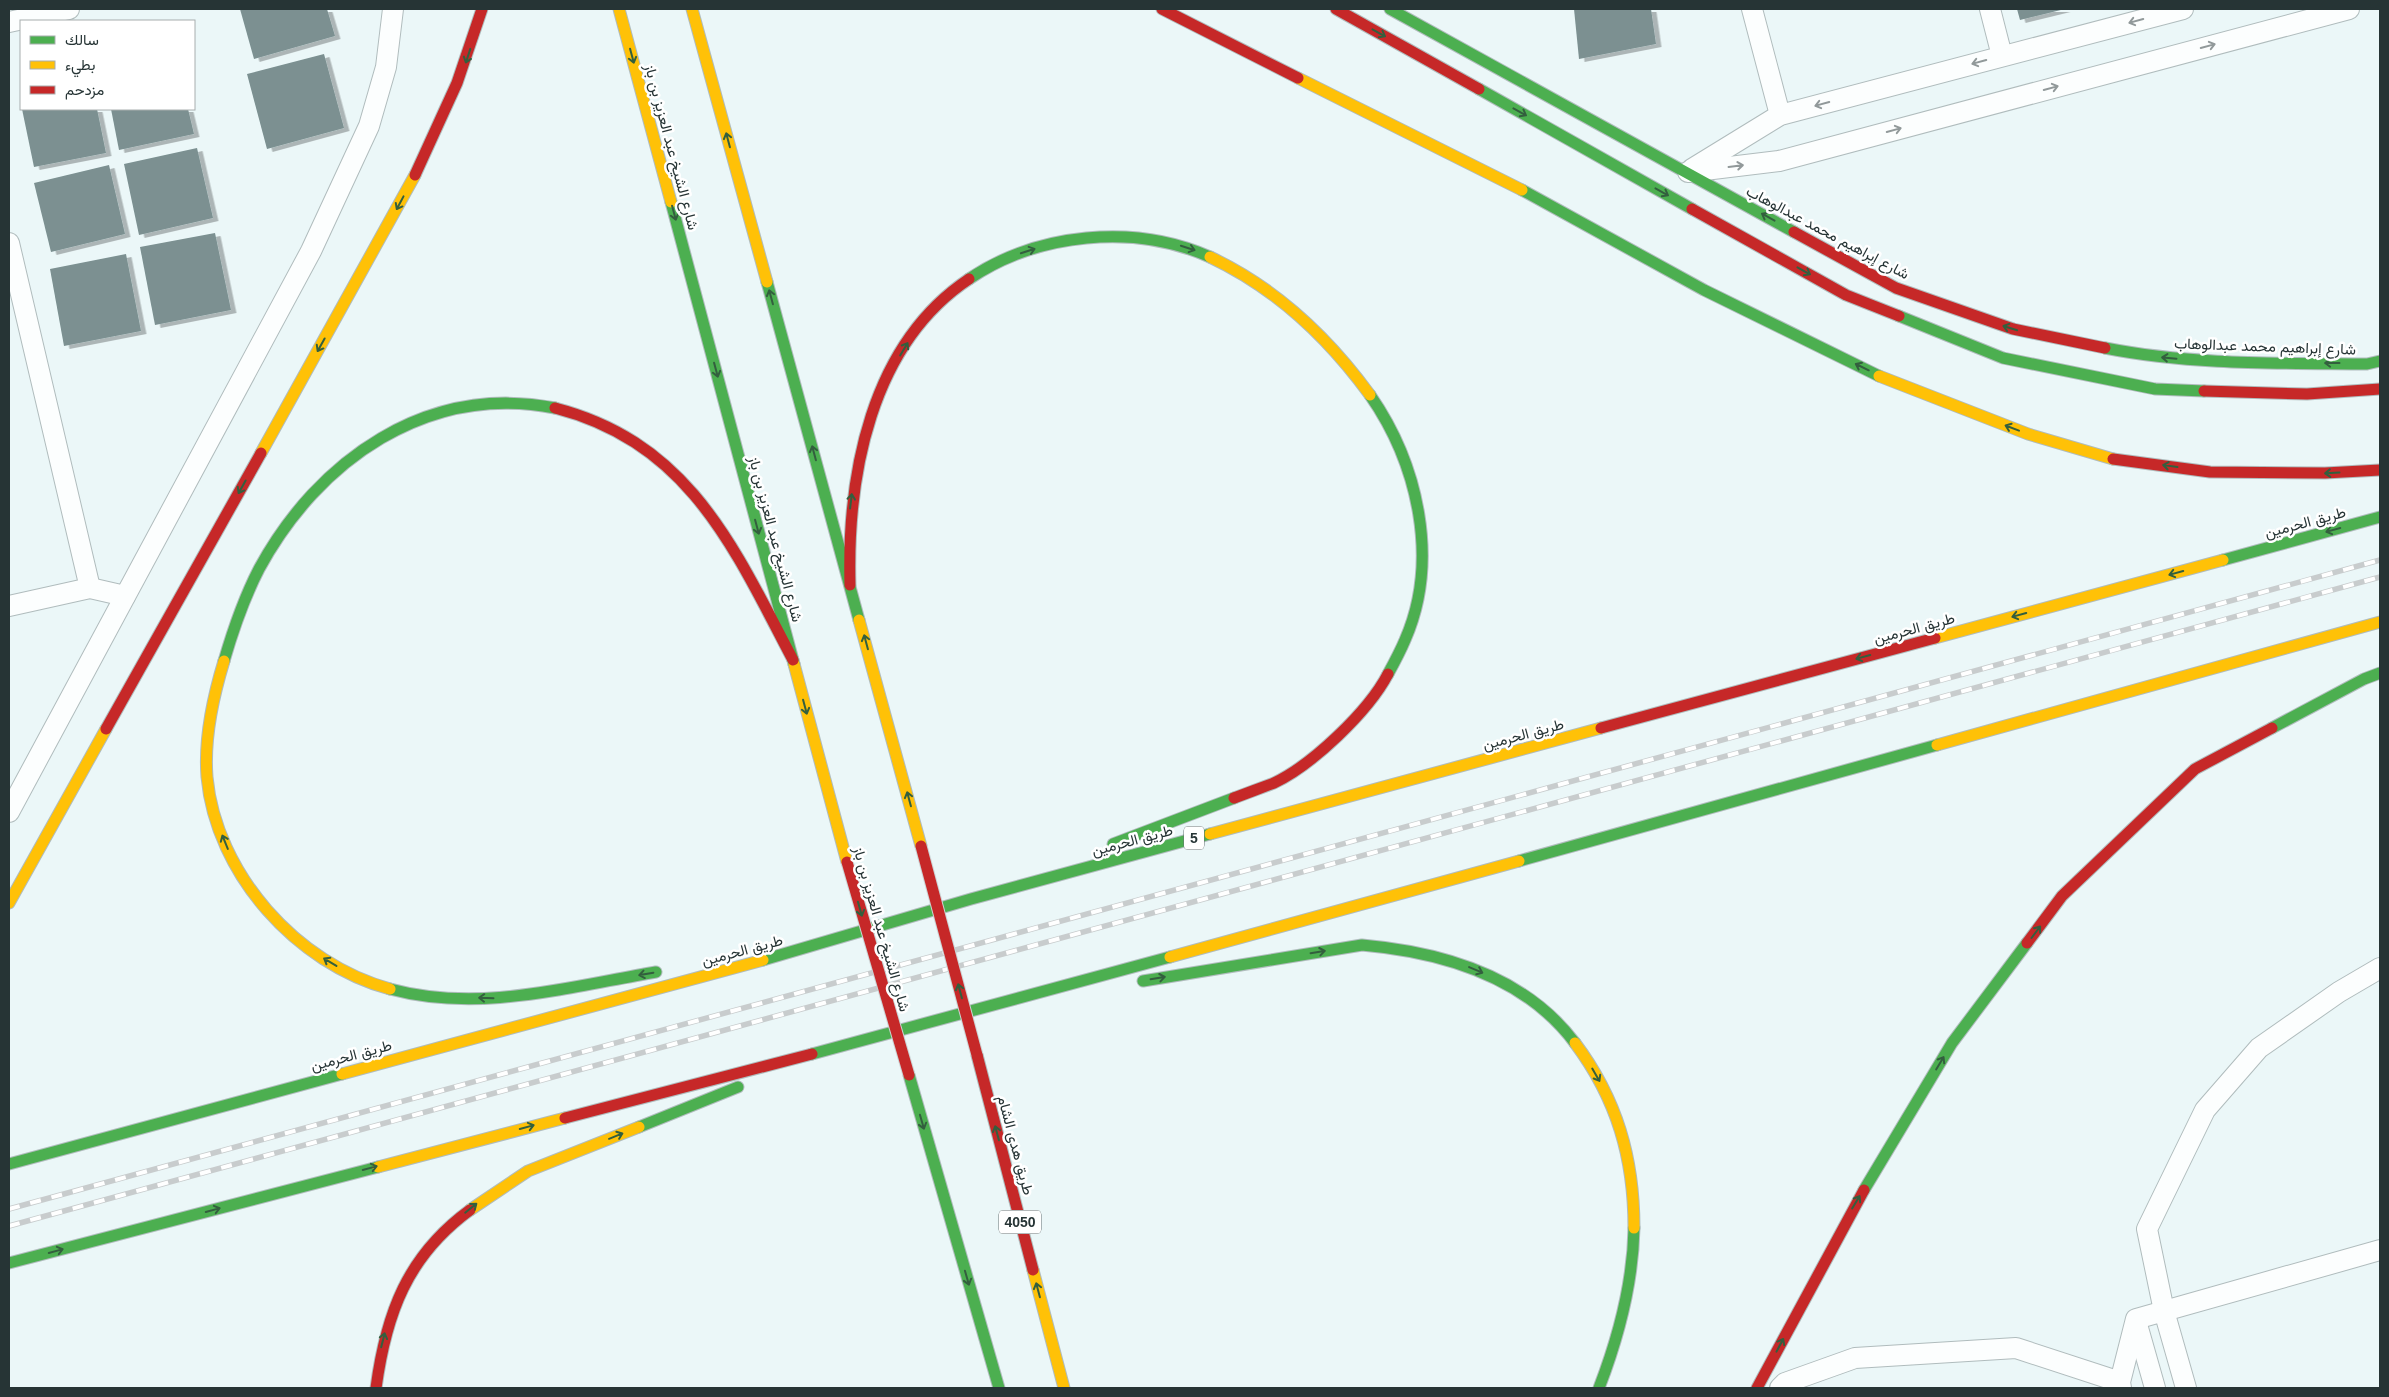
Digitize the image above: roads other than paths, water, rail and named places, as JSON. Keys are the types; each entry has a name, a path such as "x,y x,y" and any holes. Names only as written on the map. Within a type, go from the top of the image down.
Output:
{"main road":[{"path":"9,903 402,201 463,71 482,9"},
{"name":"شارع الشيخ عبد العزيز بن باز","path":"619,9 847,862 997,1385"},
{"path":"692,9 850,585"},
{"path":"1162,9 1529,194 1712,295 1894,382 2028,434 2102,457 2210,472 2325,473 2380,470"},
{"path":"1336,9 1846,295 2003,358 2155,389 2307,394 2380,389"},
{"name":"شارع إبراهيم محمد عبدالوهاب","path":"1390,9 1896,288 2013,330 2146,356 2220,362 2367,364 2380,362"},
{"path":"850,585 849,525 852,496 864,438 877,402 898,359 919,325 950,293 986,268 1029,250 1078,239 1127,236 1170,242 1210,256 1256,281 1303,318 1325,339 1363,386 1389,425 1403,454 1415,492 1422,539 1422,571 1416,609 1402,652 1364,712 1329,746 1294,772 1275,782 1100,850"},
{"path":"667,970 502,999 423,996 398,991 351,974 329,962 301,942 270,913 240,872 225,842 212,801 207,776 211,718 223,660 239,613 264,560 286,525 327,478 376,438 416,418 451,408 478,403 524,403 568,412 614,430 661,460 681,478 700,499 720,528 793,660"},
{"name":"طريق الحرمين","path":"9,1164 832,941 971,899 2380,517"},
{"name":"طريق هدى الشام","path":"850,585 922,846 1064,1388"},
{"path":"9,1264 848,1042 1006,1003 2380,622"},
{"path":"1756,1388 1852,1209 1952,1043 2062,896 2195,770 2364,679 2380,673"},
{"path":"971,899 1082,856"},
{"path":"706,963 832,941"},
{"path":"1131,982 1362,945 1422,952 1464,965 1509,987 1548,1014 1567,1031 1598,1076 1622,1126 1629,1160 1634,1228 1630,1280 1615,1346 1599,1388"},
{"path":"1006,1003 1112,986"},
{"path":"376,1388 387,1327 403,1284 417,1261 435,1241 478,1203 528,1171 848,1042"},
{"path":"1045,1315 1071,1364"}],"street":[{"path":"9,22 69,9"},
{"path":"9,812 311,251 369,126 386,68 393,9"},
{"path":"1752,9 1780,115"},
{"path":"1990,9 2002,56"},
{"path":"1688,172 1780,115 2183,9"},
{"path":"1688,172 1779,161 2349,9"},
{"path":"9,247 90,588"},
{"path":"9,606 90,588 125,596"},
{"path":"2186,1388 2164,1311 2147,1229 2204,1110 2259,1048 2339,992 2380,968"},
{"path":"2136,1319 2380,1250"},
{"path":"1780,1388 1785,1383 1855,1358 2016,1348 2120,1385 2136,1319"},
{"path":"2136,1319 2155,1388"}],"railway":[{"path":"9,1209 2380,560"},
{"path":"9,1226 2380,577"}]}
